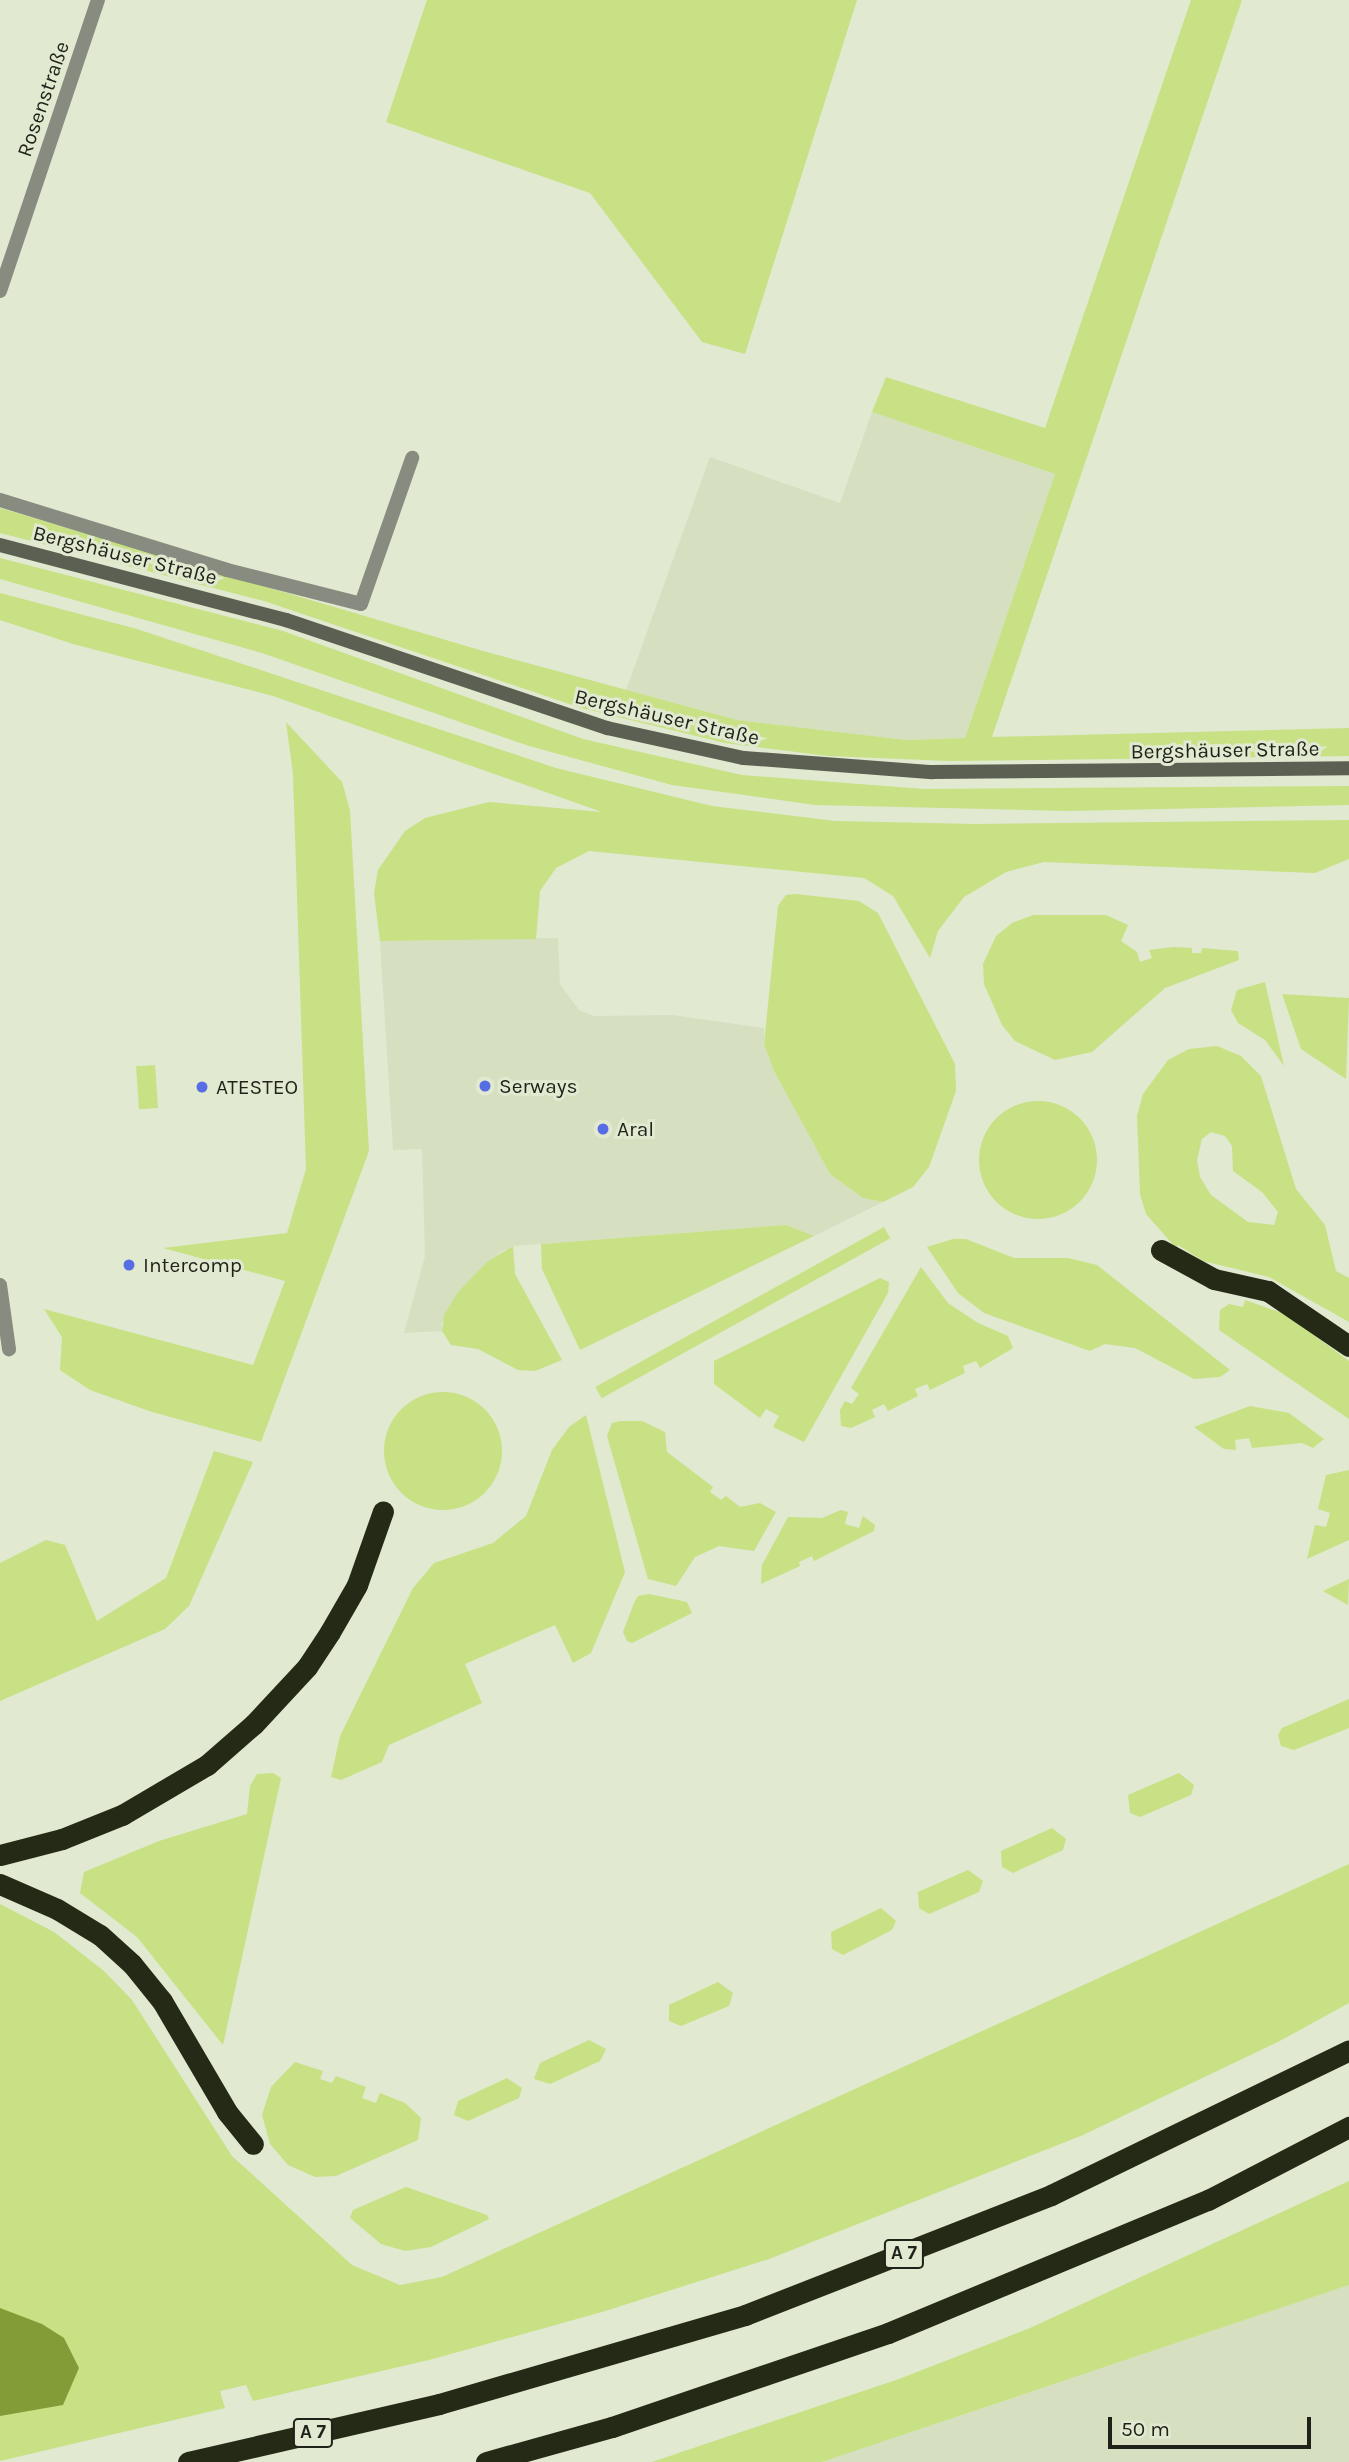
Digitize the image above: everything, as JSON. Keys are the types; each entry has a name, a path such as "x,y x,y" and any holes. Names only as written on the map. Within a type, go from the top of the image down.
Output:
{"highway":[{"path":"1161,1250 1214,1279 1268,1291 1349,1346"},
{"path":"0,1855 62,1839 122,1815 198,1770 237,1739 280,1699 330,1632 357,1585 383,1511"},
{"path":"0,1884 57,1909 100,1935 132,1964 162,2001 227,2112 253,2144"},
{"name":"A 7","path":"188,2462 439,2404 745,2315 1051,2195 1349,2050"},
{"path":"486,2462 612,2427 888,2333 1208,2200 1349,2127"}],"main road":[{"name":"Bergshäuser Straße","path":"0,545 286,620 607,728 744,758 932,772 1349,768"}],"street":[{"name":"Rosenstraße","path":"0,290 98,0"},
{"name":"Bergshäuser Straße","path":"0,500 228,570 361,604 412,458"},
{"path":"0,1285 9,1349"}],"shaded area":[{"path":"427,0 857,0 745,354 702,342 590,193 386,122"},
{"path":"1191,0 1242,0 992,737 1349,728 1349,756 950,761 828,756 725,743 581,708 264,601 0,533 0,508 483,651 737,720 906,740 965,738 1055,474 872,412 886,377 1045,428"},
{"path":"872,412 1055,474 965,738 906,740 737,720 626,690 710,457 840,503"},
{"path":"0,558 283,631 583,739 742,775 924,789 1349,786 1349,805 1067,811 815,805 672,785 529,746 262,653 0,579"},
{"path":"0,593 137,629 556,768 712,806 835,821 975,824 1349,820 1349,859 1315,873 1044,862 1006,872 964,897 938,931 930,958 893,896 864,878 589,851 556,868 540,891 536,939 380,941 374,893 378,870 405,831 425,818 489,802 602,812 273,696 73,644 0,620"},
{"path":"286,722 342,782 350,810 369,1151 261,1442 152,1412 90,1390 60,1370 62,1337 44,1309 253,1365 285,1281 163,1248 287,1233 306,1169 293,774"},
{"path":"786,895 859,901 878,913 955,1064 956,1091 929,1167 913,1187 883,1202 863,1198 830,1174 774,1071 764,1044 778,906"},
{"path":"1033,915 1106,915 1128,925 1121,941 1137,952 1140,962 1152,958 1149,950 1173,947 1192,948 1192,953 1201,953 1202,948 1238,951 1239,960 1165,988 1092,1052 1055,1060 1015,1041 1002,1025 984,984 983,964 996,936 1012,923"},
{"path":"558,938 560,984 579,1010 594,1016 672,1015 764,1028 764,1044 774,1071 830,1174 863,1198 883,1202 814,1236 786,1225 513,1246 500,1252 441,1324 442,1331 404,1333 425,1256 422,1149 393,1150 380,941"},
{"path":"1265,982 1284,1066 1265,1040 1238,1023 1231,1010 1237,990"},
{"path":"1282,994 1349,998 1346,1079 1301,1049"},
{"path":"1217,1046 1241,1056 1261,1076 1296,1189 1325,1225 1336,1271 1349,1278 1349,1322 1269,1277 1203,1261 1178,1245 1176,1248 1146,1214 1140,1194 1137,1116 1143,1094 1168,1060 1189,1049","holes":["1211,1132 1225,1136 1232,1146 1233,1171 1262,1192 1278,1212 1274,1225 1248,1222 1211,1195 1200,1177 1197,1160 1202,1139"]},
{"path":"155,1065 158,1108 139,1109 136,1066"},
{"path":"1038,1101 1061,1106 1080,1118 1092,1137 1097,1160 1092,1183 1080,1202 1061,1214 1038,1219 1015,1214 996,1202 984,1183 979,1160 984,1137 996,1118 1015,1106"},
{"path":"786,1225 814,1236 580,1350 542,1269 541,1244"},
{"path":"884,1227 890,1238 602,1398 595,1387"},
{"path":"953,1239 966,1239 1014,1258 1068,1258 1097,1265 1230,1370 1220,1377 1194,1379 1135,1348 1105,1344 1090,1351 984,1313 958,1293 927,1247"},
{"path":"513,1246 515,1274 562,1360 535,1371 518,1370 478,1349 451,1345 442,1331 444,1315 458,1292 487,1262"},
{"path":"921,1267 948,1303 978,1323 1008,1336 1013,1348 980,1368 976,1361 963,1366 965,1373 930,1390 927,1384 915,1389 918,1396 888,1411 884,1404 872,1410 875,1417 851,1428 841,1426 840,1410 845,1401 852,1404 859,1394 851,1388"},
{"path":"880,1278 889,1282 888,1293 804,1442 773,1427 779,1416 766,1409 760,1418 714,1384 714,1361"},
{"path":"1245,1300 1285,1314 1349,1361 1349,1419 1219,1330 1220,1310 1229,1304 1243,1307"},
{"path":"443,1392 466,1396 485,1409 498,1428 502,1451 498,1474 485,1493 466,1506 443,1510 420,1506 401,1493 388,1474 384,1451 388,1428 401,1409 420,1396"},
{"path":"1250,1406 1289,1413 1324,1439 1313,1448 1302,1443 1252,1448 1249,1438 1235,1440 1236,1450 1224,1449 1194,1427"},
{"path":"586,1415 625,1572 591,1653 573,1663 555,1625 465,1664 482,1703 389,1745 382,1762 341,1780 331,1777 340,1736 413,1588 434,1563 493,1543 526,1516 552,1450 569,1427"},
{"path":"642,1421 665,1432 667,1452 713,1487 710,1492 721,1500 726,1496 740,1507 760,1503 776,1512 754,1551 719,1546 695,1557 676,1586 648,1579 607,1436 612,1423"},
{"path":"214,1451 253,1462 189,1606 165,1629 0,1701 0,1563 46,1540 65,1545 97,1621 166,1578"},
{"path":"1349,1470 1349,1540 1307,1559 1315,1525 1326,1527 1330,1513 1318,1509 1326,1475"},
{"path":"841,1510 848,1512 845,1524 859,1528 863,1516 875,1525 874,1531 814,1561 812,1556 799,1562 800,1566 761,1584 762,1565 788,1517 822,1518"},
{"path":"1349,1579 1348,1605 1323,1591"},
{"path":"649,1594 687,1602 692,1613 632,1643 627,1641 623,1632 634,1603 638,1596"},
{"path":"1349,1699 1349,1728 1294,1750 1281,1746 1278,1735 1282,1728"},
{"path":"273,1773 281,1778 223,2045 137,1937 80,1893 84,1872 159,1841 247,1814 250,1786 257,1774"},
{"path":"1179,1773 1194,1785 1191,1795 1140,1817 1130,1813 1128,1795"},
{"path":"1052,1828 1066,1839 1063,1850 1013,1873 1002,1867 1001,1851"},
{"path":"1349,1864 1349,2003 1278,2042 1083,2135 769,2259 602,2312 433,2359 253,2401 246,2385 220,2391 225,2408 0,2461 0,1904 54,1932 104,1971 132,2000 232,2156 352,2265 400,2285 442,2277"},
{"path":"968,1870 983,1881 979,1892 929,1914 919,1908 918,1892"},
{"path":"881,1908 896,1921 892,1930 843,1955 832,1949 831,1932"},
{"path":"718,1982 733,1993 729,2006 681,2026 669,2021 669,2005"},
{"path":"589,2040 606,2049 600,2061 550,2084 534,2079 540,2063"},
{"path":"295,2062 323,2071 320,2079 332,2083 336,2076 366,2087 362,2098 376,2103 380,2093 405,2103 421,2118 418,2140 336,2176 315,2177 288,2165 270,2144 262,2115 271,2087"},
{"path":"507,2078 522,2088 519,2098 468,2121 454,2115 458,2101"},
{"path":"1349,2181 1349,2285 822,2462 652,2462 899,2379 1030,2328"},
{"path":"406,2187 487,2215 489,2219 431,2247 405,2251 381,2244 350,2218 353,2210"},
{"path":"1349,2285 1349,2462 822,2462"},
{"path":"0,2308 42,2324 64,2338 79,2368 63,2405 0,2416"}],"place":[{"name":"Serways","path":"485,1086"},
{"name":"ATESTEO","path":"202,1087"},
{"name":"Aral","path":"603,1129"},
{"name":"Intercomp","path":"129,1265"}]}
